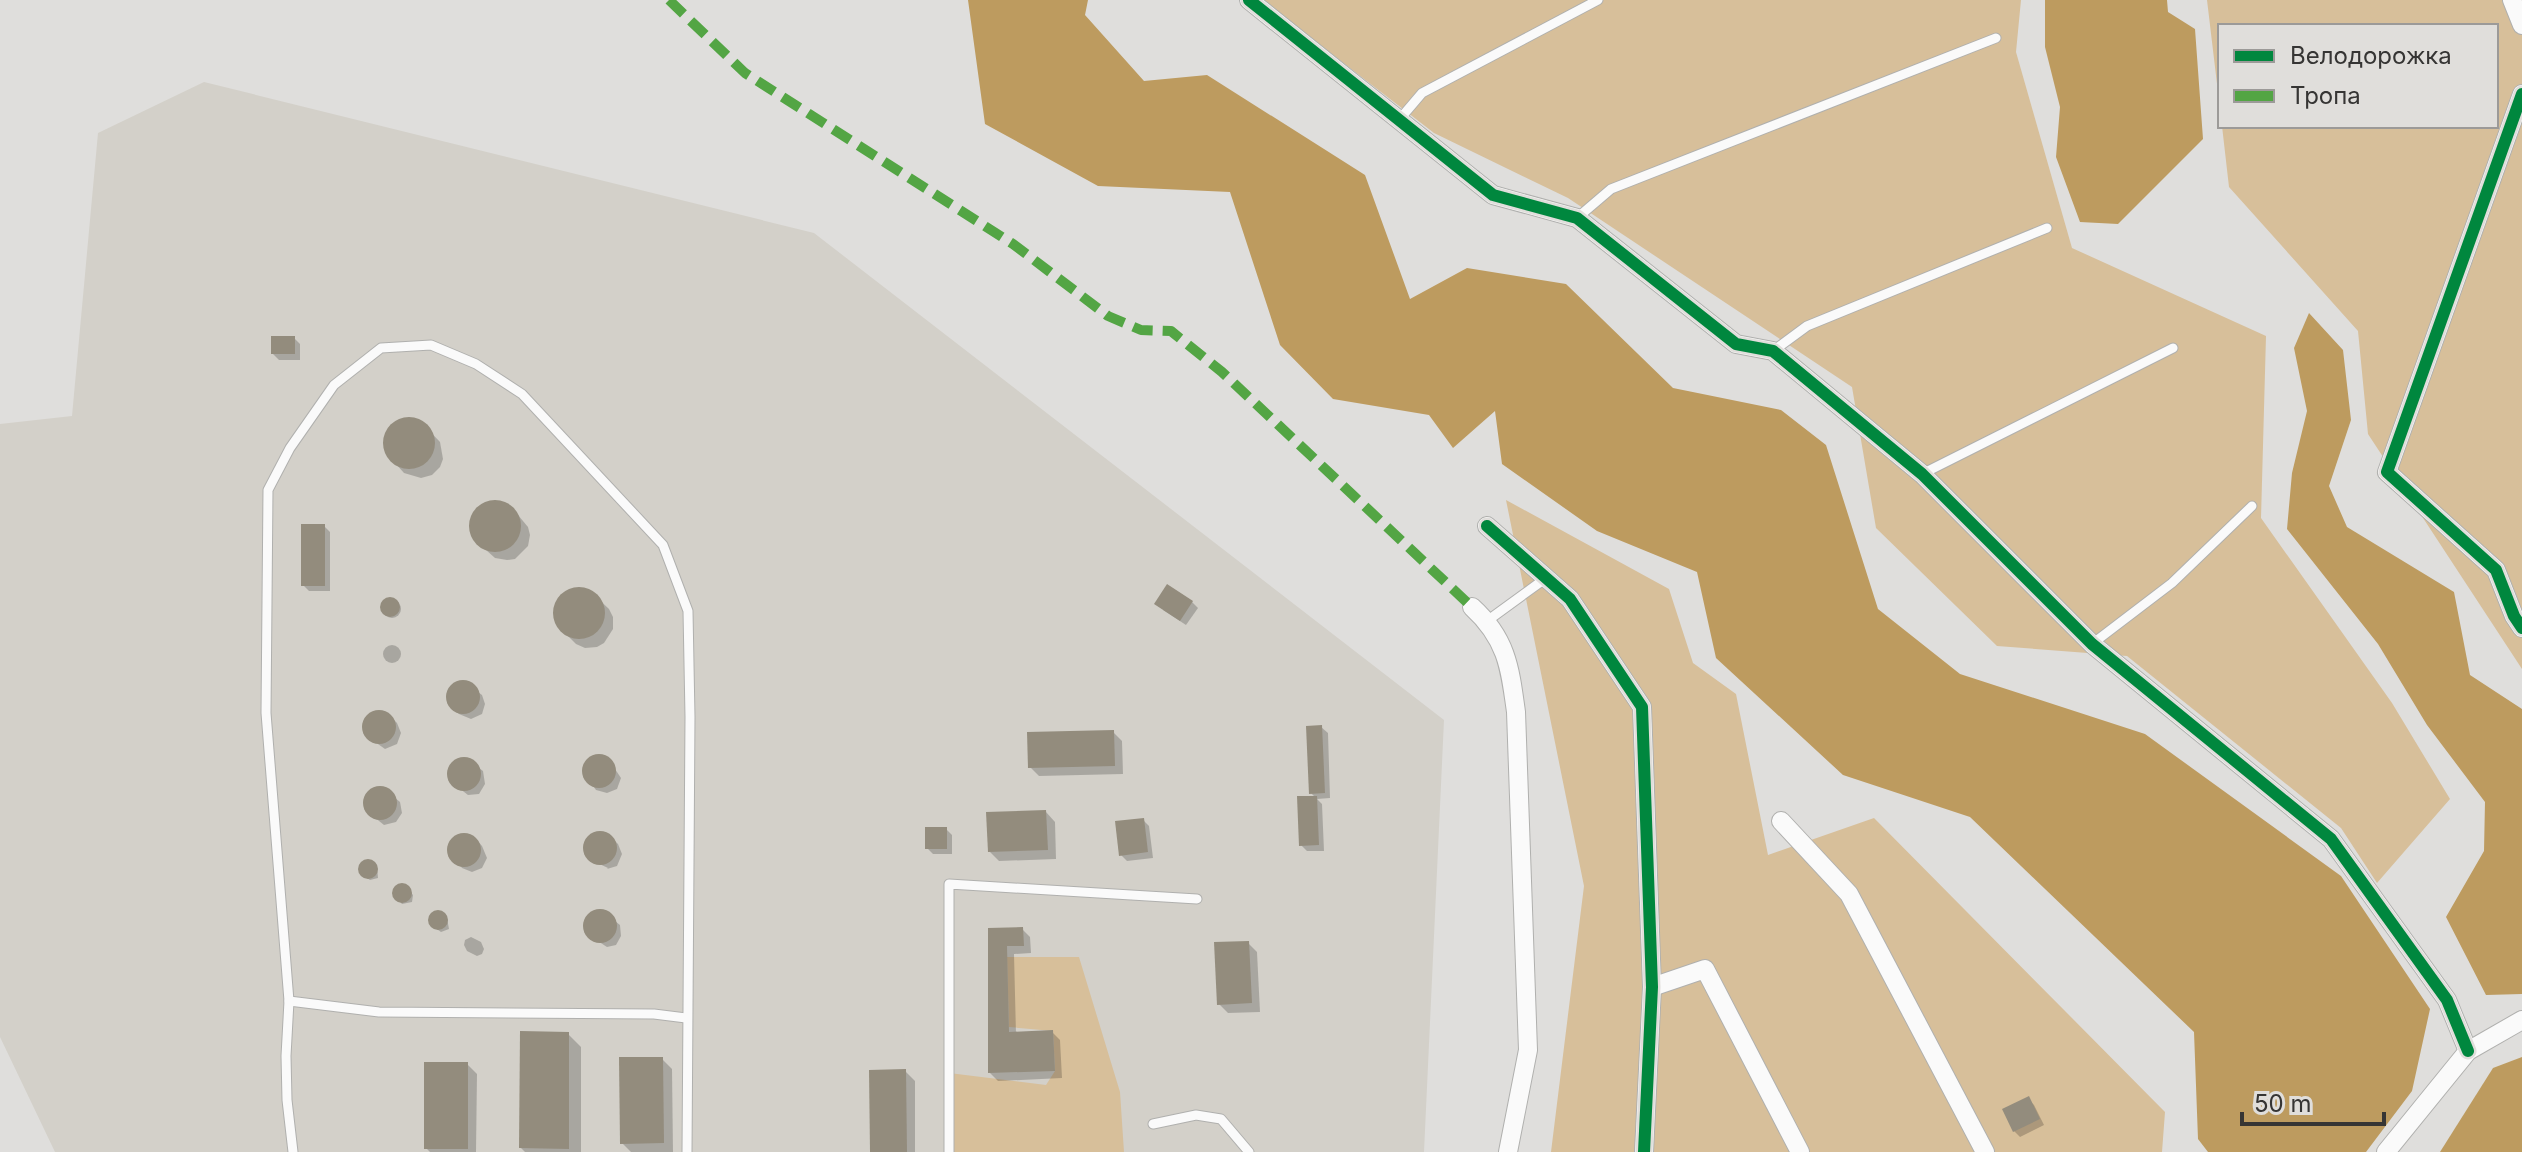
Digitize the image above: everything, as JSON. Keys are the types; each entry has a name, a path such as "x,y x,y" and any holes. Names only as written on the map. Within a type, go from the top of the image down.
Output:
{"street":[{"path":"1249,0 1493,195 1577,218 1736,344 1773,351 1922,474 2092,644 2331,839 2447,1000 2468,1051"},
{"path":"2512,0 2522,25"},
{"path":"2519,615 2496,570 2387,472 2522,94"},
{"path":"1487,526 1570,599 1642,707 1652,987 1644,1152"},
{"path":"1472,607 1487,621 1509,662 1516,712 1528,1050 1508,1152"},
{"path":"1781,821 1849,894 1985,1152"},
{"path":"1652,987 1705,969 1800,1152"},
{"path":"2386,1152 2468,1051 2522,1020"}],"lane":[{"path":"1399,120 1422,93 1598,0"},
{"path":"1577,218 1611,189 1996,38"},
{"path":"1773,351 1807,326 2047,228"},
{"path":"293,1152 286,1071 289,1001 266,713 268,490 290,448 334,385 381,348 431,345 476,364 522,394 663,545 688,611 687,1152"},
{"path":"1922,474 2173,348"},
{"path":"2092,644 2172,583 2252,506"},
{"path":"1487,621 1546,578"},
{"path":"949,1152 949,884 1197,899"},
{"path":"289,1001 379,1012 654,1014 686,1018"},
{"path":"1153,1124 1196,1115 1221,1119 1249,1152"}],"shaded area":[{"path":"968,0 1088,0 1085,15 1144,81 1207,75 1365,175 1410,299 1467,268 1566,284 1673,388 1781,410 1826,445 1878,609 1960,674 2145,734 2341,876 2430,1009 2412,1091 2366,1152 2208,1152 2198,1139 2194,1032 1970,817 1843,775 1716,658 1697,572 1597,531 1502,464 1495,411 1453,448 1429,415 1333,399 1280,345 1230,192 1098,186 985,124"},
{"path":"1262,0 2021,0 2016,52 2072,248 2266,336 2261,518 2392,703 2450,799 2377,883 2341,828 2127,656 1997,646 1876,528 1852,387 1568,198 1434,133"},
{"path":"2045,0 2167,0 2168,12 2195,29 2203,139 2118,224 2080,222 2056,157 2060,107 2045,47"},
{"path":"2207,0 2522,0 2522,669 2368,434 2358,331 2229,187 2222,128 2498,128 2498,24 2218,24 2218,92"},
{"path":"204,82 814,233 1444,720 1424,1152 55,1152 0,1037 0,424 72,416 98,133"},
{"path":"2309,313 2343,350 2351,420 2329,486 2347,527 2454,592 2470,675 2522,709 2522,994 2486,995 2446,917 2484,851 2485,802 2427,725 2378,644 2287,529 2292,473 2307,411 2294,348"},
{"path":"1506,500 1669,589 1693,663 1736,694 1768,855 1874,818 2165,1112 2162,1152 1551,1152 1584,886"},
{"path":"1007,957 1079,957 1120,1092 1124,1152 949,1152 949,1073 1046,1085 1055,1071 1053,1031 1009,1027"},
{"path":"2522,1057 2522,1152 2440,1152 2493,1068"}],"building":[{"path":"271,336 295,336 295,354 271,354"},
{"path":"409,417 428,424 435,443 428,462 409,469 390,462 383,443 390,424"},
{"path":"495,500 514,507 521,526 514,545 495,552 476,545 469,526 476,507"},
{"path":"301,524 325,524 325,586 301,586"},
{"path":"1167,584 1193,601 1180,621 1154,604"},
{"path":"579,587 598,594 605,613 598,632 579,639 560,632 553,613 560,594"},
{"path":"390,597 397,600 400,607 397,614 390,617 383,614 380,607 383,600"},
{"path":"463,680 475,685 480,697 475,709 463,714 451,709 446,697 451,685"},
{"path":"379,710 391,715 396,727 391,739 379,744 367,739 362,727 367,715"},
{"path":"1322,725 1325,793 1309,794 1306,726"},
{"path":"1114,730 1115,766 1028,768 1027,732"},
{"path":"599,754 611,759 616,771 611,783 599,788 587,783 582,771 587,759"},
{"path":"464,757 476,762 481,774 476,786 464,791 452,786 447,774 452,762"},
{"path":"380,786 392,791 397,803 392,815 380,820 368,815 363,803 368,791"},
{"path":"1297,796 1317,796 1319,845 1299,846"},
{"path":"1046,810 1048,850 988,852 986,812"},
{"path":"1144,818 1148,852 1119,856 1115,821"},
{"path":"925,827 947,827 947,849 925,849"},
{"path":"600,831 612,836 617,848 612,860 600,865 588,860 583,848 588,836"},
{"path":"464,833 476,838 481,850 476,862 464,867 452,862 447,850 452,838"},
{"path":"368,859 375,862 378,869 375,876 368,879 361,876 358,869 361,862"},
{"path":"402,883 409,886 412,893 409,900 402,903 395,900 392,893 395,886"},
{"path":"600,909 612,914 617,926 612,938 600,943 588,938 583,926 588,914"},
{"path":"438,910 445,913 448,920 445,927 438,930 431,927 428,920 431,913"},
{"path":"1023,927 1024,946 1007,946 1009,1032 1053,1030 1055,1071 988,1073 988,928"},
{"path":"1249,941 1252,1003 1217,1005 1214,942"},
{"path":"520,1031 569,1032 569,1149 519,1148"},
{"path":"619,1057 663,1057 664,1143 620,1144"},
{"path":"424,1062 468,1062 468,1149 424,1149"},
{"path":"906,1069 907,1152 870,1152 869,1070"},
{"path":"2029,1096 2040,1119 2013,1132 2002,1109"}],"marked path":[{"path":"669,0 745,73 1013,244 1108,316 1141,330 1171,331 1222,372 1472,607"}],"cycle path":[{"path":"1249,0 1493,195 1577,218 1736,344 1773,351 1922,474 2092,644 2331,839 2447,1000 2468,1051"},
{"path":"2522,94 2387,472 2496,570 2522,628"},
{"path":"1487,526 1570,599 1642,707 1652,987 1644,1152"}]}
